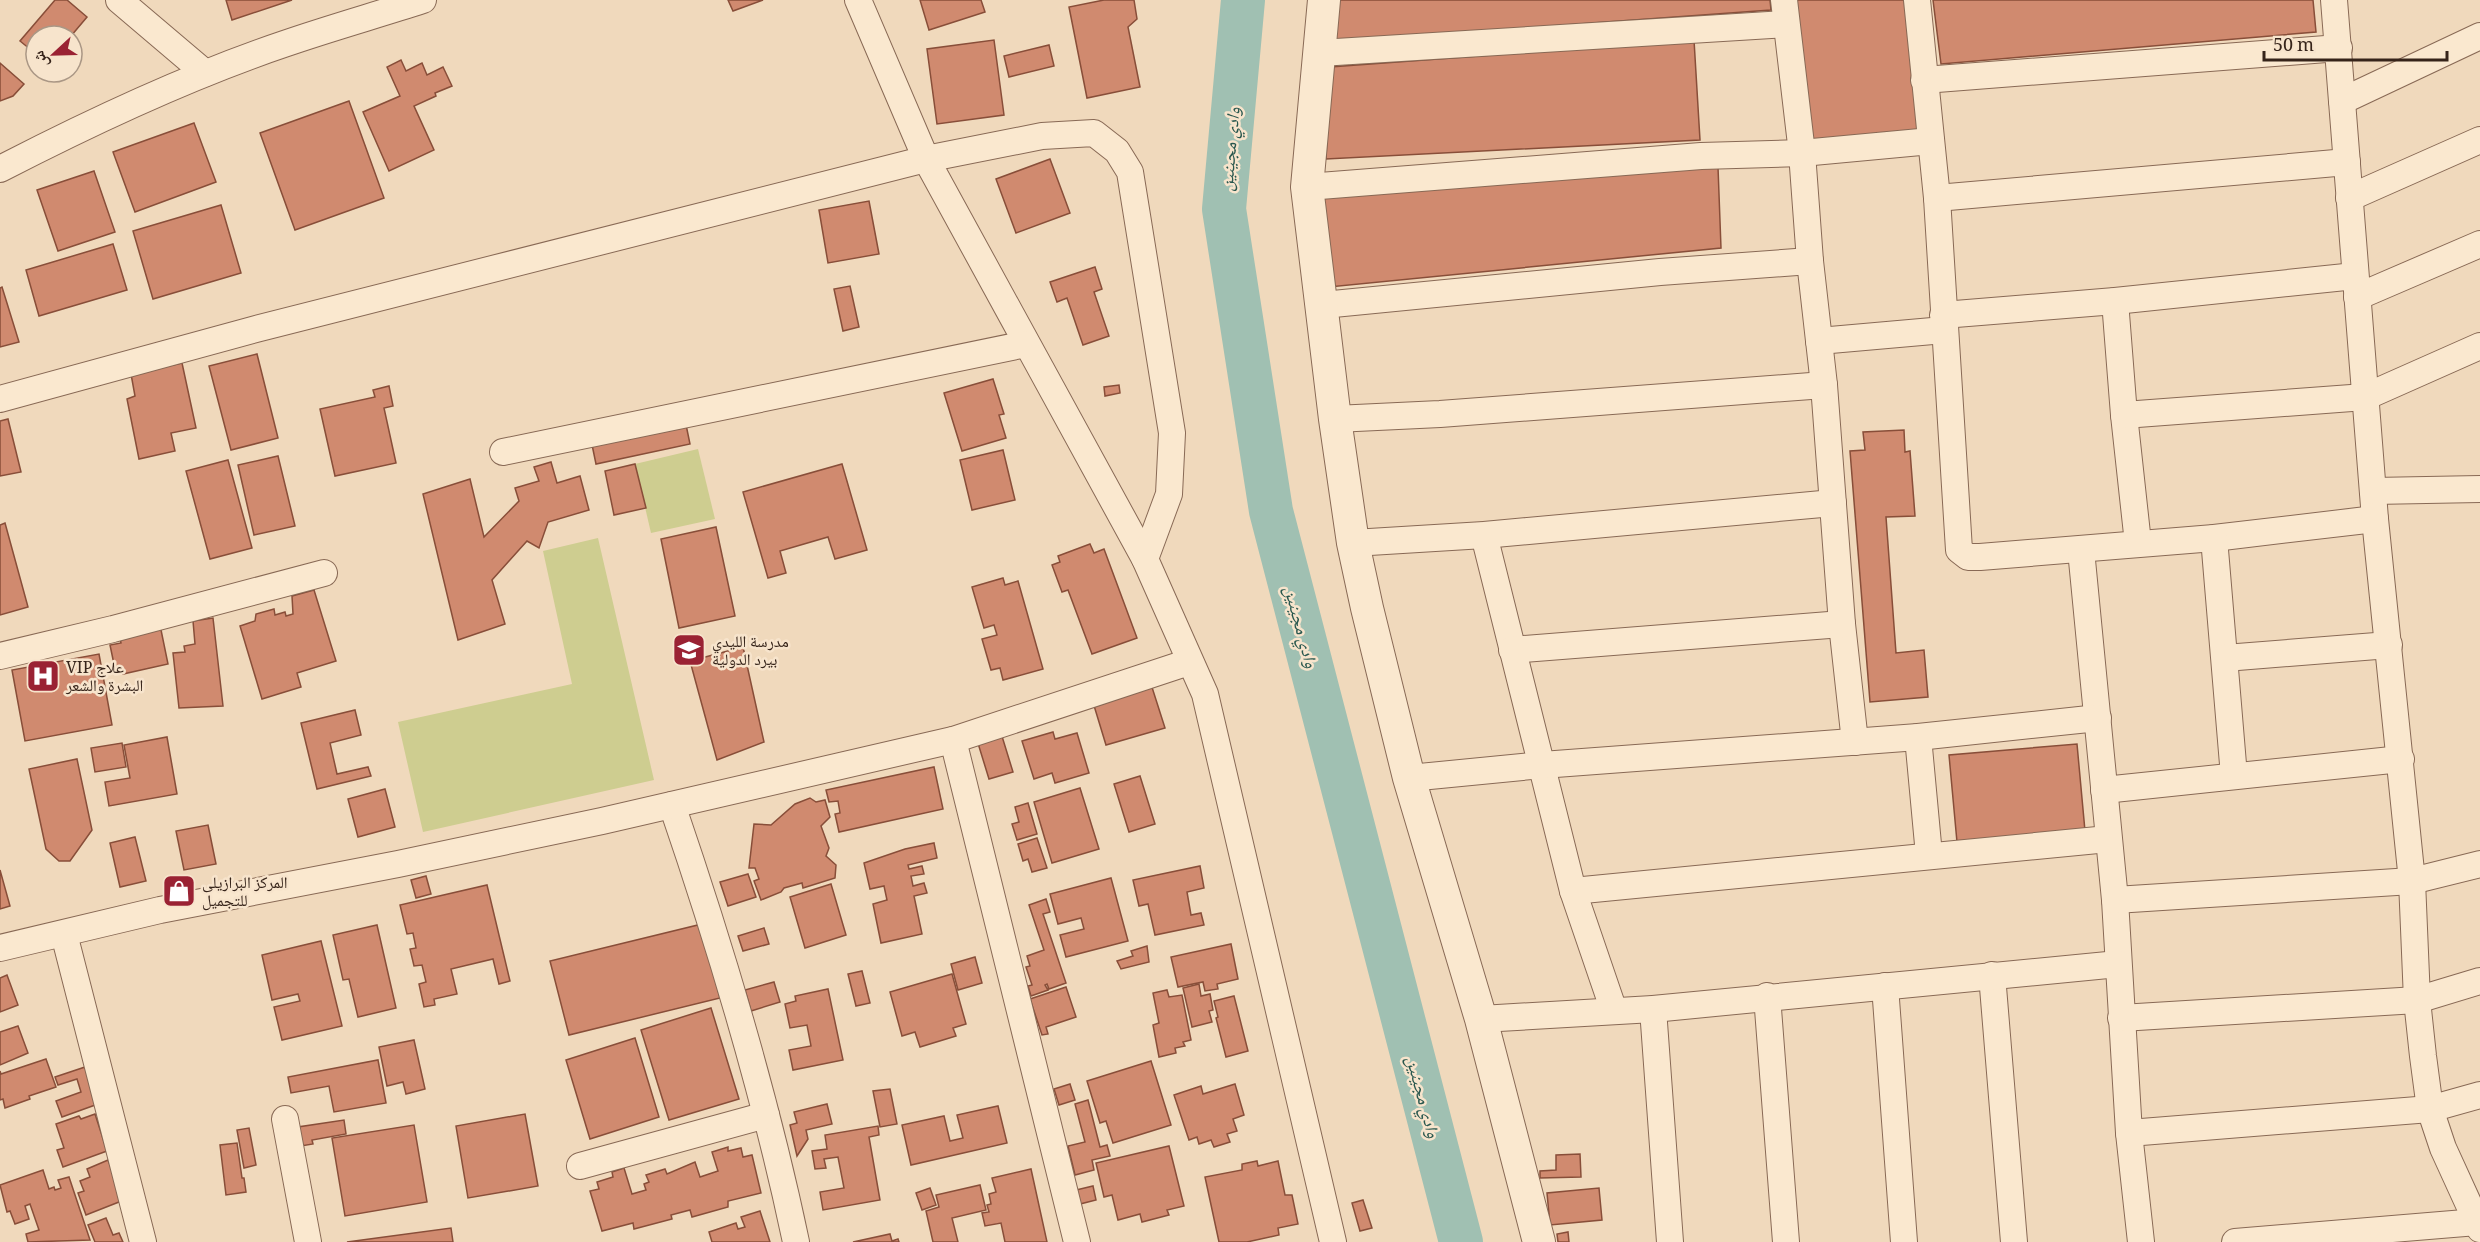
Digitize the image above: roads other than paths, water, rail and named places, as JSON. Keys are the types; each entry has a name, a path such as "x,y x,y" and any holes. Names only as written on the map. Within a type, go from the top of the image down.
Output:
{"street":[{"path":"119,0 205,73"},
{"path":"0,169 205,73 283,44 423,0"},
{"path":"858,0 926,159 1145,559 1204,694 1333,1242"},
{"path":"1324,0 1307,187 1335,419 1353,543 1409,778 1482,1019 1539,1242"},
{"path":"1917,0 1937,198 1959,550 1968,557 2081,550 2138,543 2214,538 2375,519"},
{"path":"2235,1242 2477,1216 2443,1148 2430,1109 2417,999 2412,881 2375,519 2334,0"},
{"path":"1320,54 1785,12 1802,153 1810,261 1824,385 1842,624 1855,742"},
{"path":"2342,101 2480,36"},
{"path":"1924,80 2339,48"},
{"path":"0,399 268,326 926,159 1042,136 1094,133 1117,151 1130,172 1172,433 1168,494 1145,559"},
{"path":"2349,198 2480,140"},
{"path":"1307,187 1701,156 1802,153 1931,141"},
{"path":"1937,198 2347,162"},
{"path":"1819,341 1944,322 2115,301 2356,287 2480,244"},
{"path":"1323,305 1660,272 1810,261"},
{"path":"2115,301 2124,415 2138,543"},
{"path":"503,452 1026,344"},
{"path":"2124,415 2365,397 2480,345"},
{"path":"1335,419 1440,414 1824,385"},
{"path":"2373,491 2480,489"},
{"path":"1353,543 1484,535 1833,503"},
{"path":"1484,535 1573,891 1614,1011"},
{"path":"2214,538 2234,776"},
{"path":"2081,550 2115,900 2129,1133 2141,1242"},
{"path":"0,656 113,629 324,573"},
{"path":"1512,650 1842,624"},
{"path":"2225,658 2389,645"},
{"path":"0,948 160,910 398,864 672,805 953,740 1189,662"},
{"path":"1409,778 1542,765 1918,737 2098,718"},
{"path":"1918,737 1929,855"},
{"path":"953,740 1077,1242"},
{"path":"2104,790 2401,759"},
{"path":"672,805 700,887 766,1115 796,1242"},
{"path":"1573,891 2109,839"},
{"path":"2115,900 2412,881 2480,864"},
{"path":"64,934 143,1242"},
{"path":"1482,1019 1653,1009 1767,996 2118,964"},
{"path":"1992,975 2014,1242"},
{"path":"2121,1018 2417,999 2480,981"},
{"path":"1885,986 1904,1242"},
{"path":"1767,996 1786,1242"},
{"path":"1653,1009 1670,1242"},
{"path":"2129,1133 2430,1109 2480,1095"},
{"path":"580,1166 766,1115"},
{"path":"285,1119 308,1242"}],"waterway":[{"name":"وادي مجينين","path":"1243,0 1224,209 1271,511 1461,1242"}],"place":[{"name":"مدرسة الليدي بيرد الدولية","path":"689,650"},
{"name":"VIP علاج البشرة والشعر","path":"43,676"},
{"name":"المركز البرازيلى للتجميل","path":"179,891"}]}
